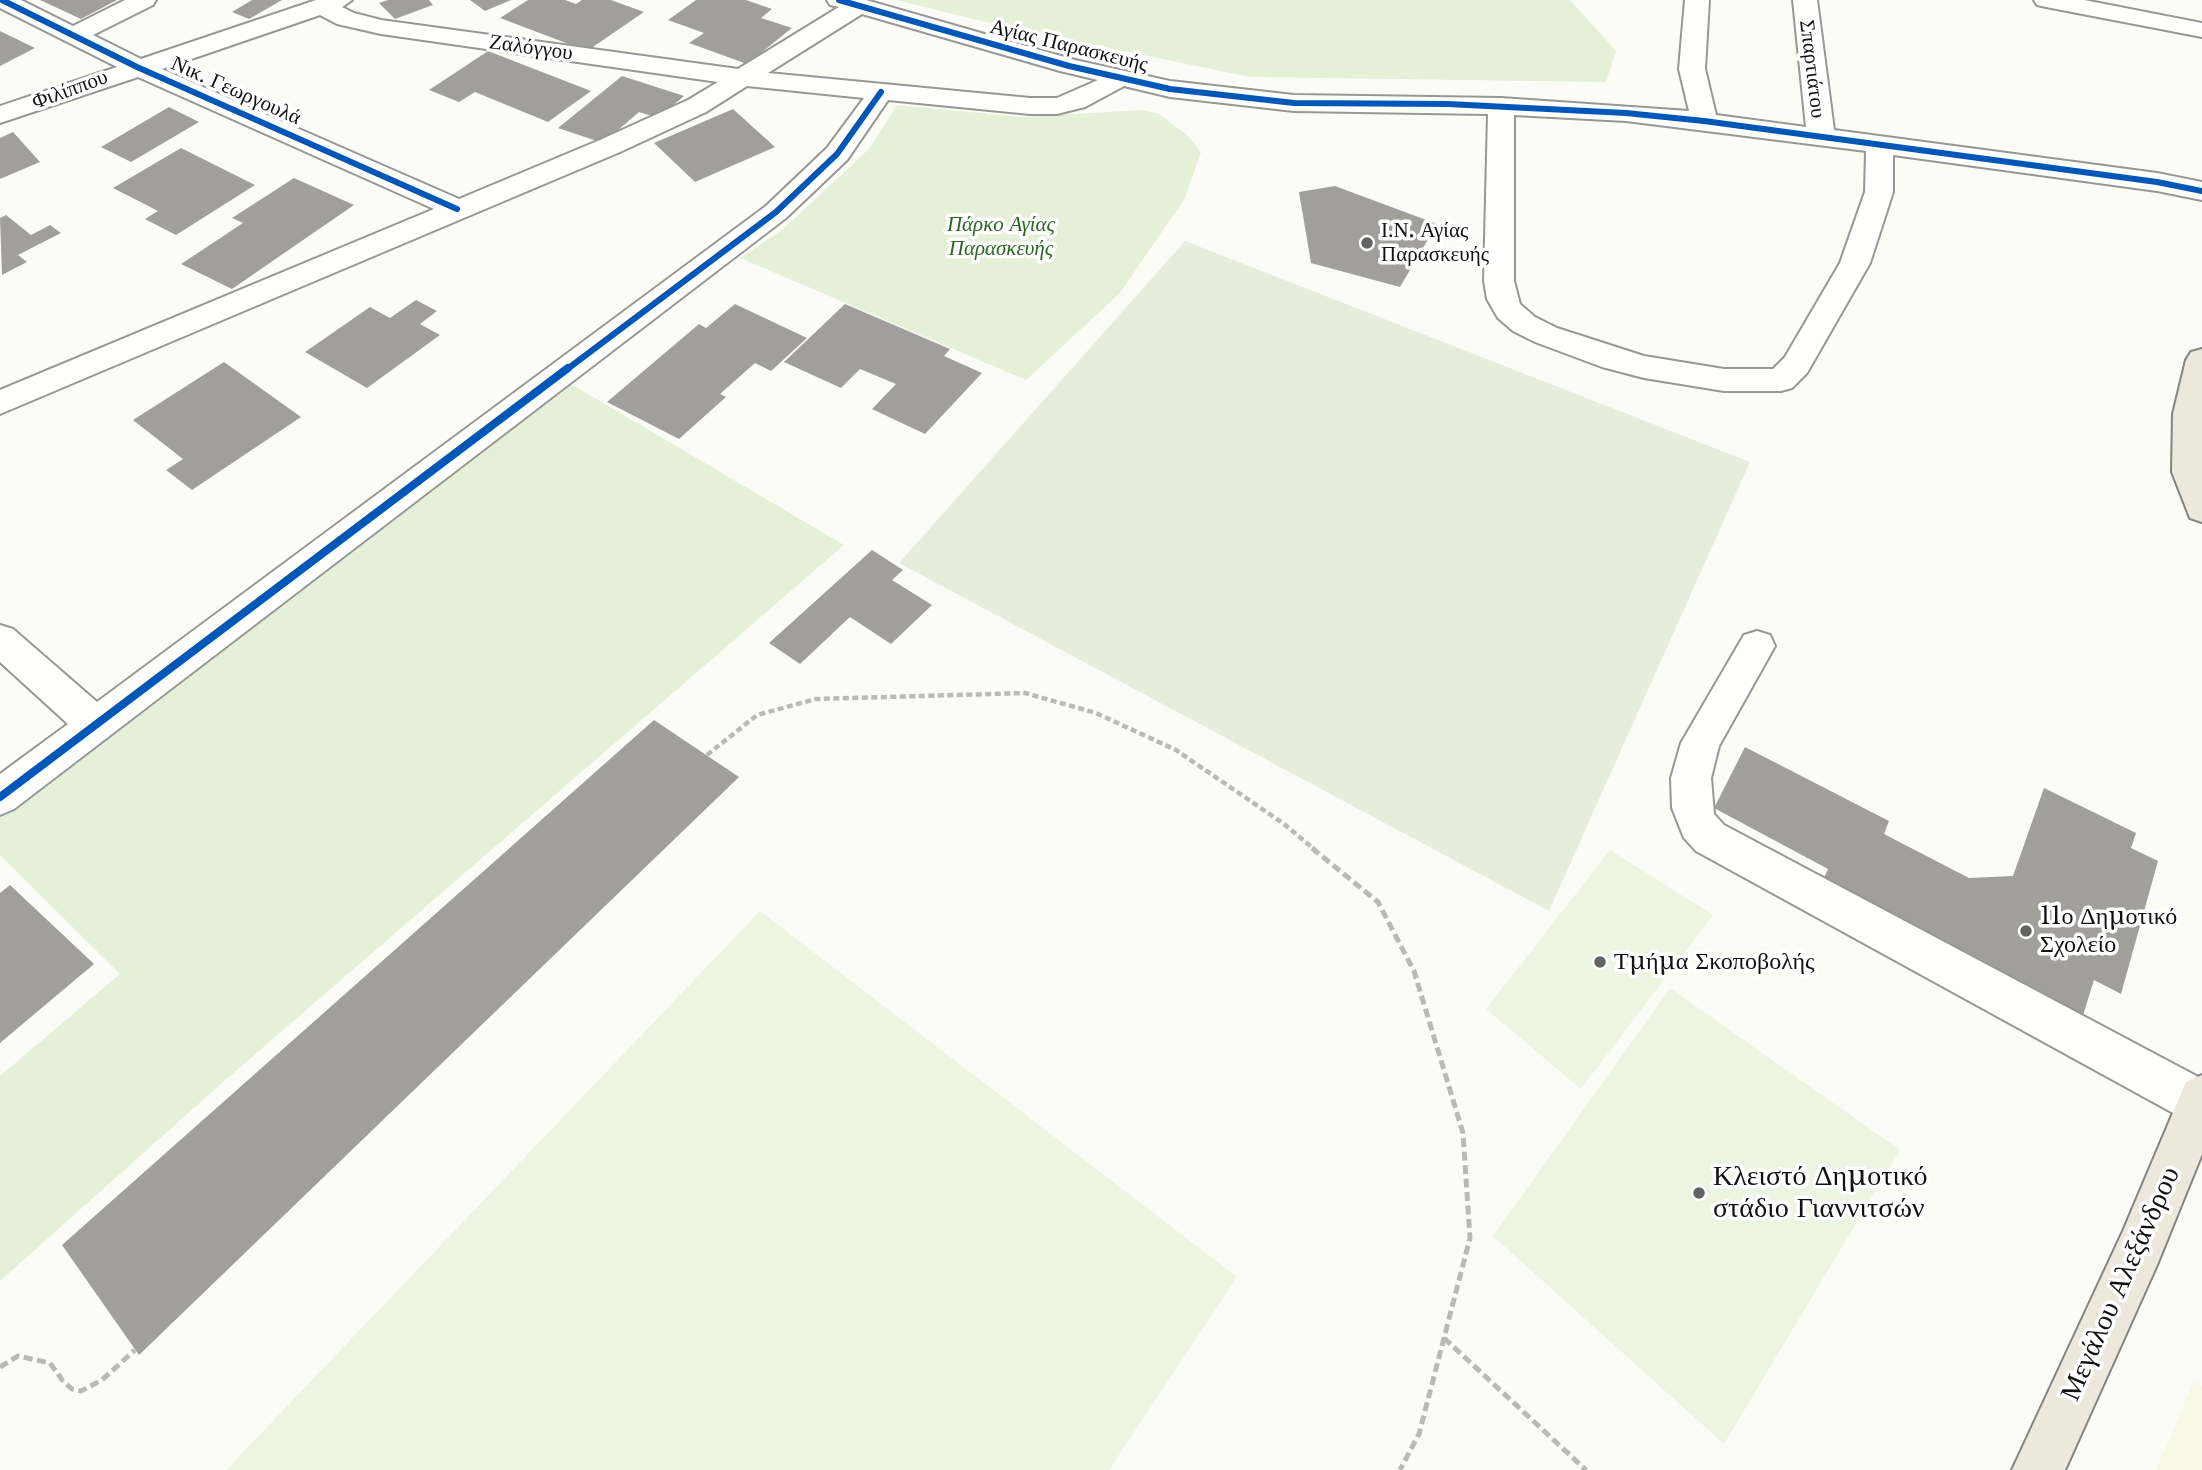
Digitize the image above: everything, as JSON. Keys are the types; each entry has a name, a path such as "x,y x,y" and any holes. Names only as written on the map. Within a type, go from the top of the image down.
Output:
{"main road":[{"path":"2202,360 2189,414 2189,472 2202,509"},
{"name":"Μεγάλου Αλεξάνδρου","path":"2038,1470 2140,1248 2201,1101"}],"street":[{"name":"Νικ. Γεωργουλά","path":"2,0 137,66 457,209"},
{"path":"74,35 144,0"},
{"path":"1697,0 1692,69 1704,121"},
{"name":"Σπαρτιάτου","path":"1805,0 1821,137"},
{"path":"2046,0 2202,30"},
{"name":"Φιλίππου","path":"0,115 137,66 331,3"},
{"name":"Ζαλόγγου","path":"331,3 346,19 381,27 744,78 881,92 1030,106 1057,106 1101,90 1118,79"},
{"path":"0,403 610,146 697,106 744,78 848,3"},
{"name":"Αγίας Παρασκευής","path":"848,3 1118,79 1206,94 1294,103 1501,106 1704,121 2144,180 2202,191"},
{"path":"0,797 776,212 837,154 881,92"},
{"path":"1501,106 1499,281 1502,299 1509,311 1524,324 1546,335 1613,359 1724,380 1780,380 1796,365 1855,263 1879,192 1880,145"},
{"path":"0,640 96,725"},
{"path":"1757,646 1699,743 1691,778 1692,808 1698,825 1710,838 2201,1101"}],"path":[{"path":"707,755 757,715 816,699 1025,692 1096,713 1176,750 1284,824 1378,902 1414,971 1463,1133 1469,1238 1419,1434 1400,1470"},
{"path":"1444,1338 1586,1470"},
{"path":"0,1367 18,1356 50,1363 63,1381 72,1389 81,1391 102,1380 135,1350"}],"green space":[{"path":"897,0 1570,0 1616,51 1606,82 1250,77 998,25"},
{"name":"Πάρκο Αγίας Παρασκευής","path":"897,105 1023,117 1142,110 1159,114 1187,135 1201,152 1185,198 1120,293 1026,380 740,258 782,230 869,149"},
{"path":"1185,241 1750,462 1549,911 899,563"},
{"path":"571,384 844,545 223,1082 0,1281 0,1076 120,974 0,855 0,815"},
{"name":"Τμήμα Σκοποβολής","path":"1610,850 1713,915 1581,1089 1486,1009"},
{"path":"760,911 1237,1277 1109,1470 226,1470"},
{"name":"Κλειστό Δημοτικό στάδιο Γιαννιτσών","path":"1670,988 1900,1150 1724,1444 1493,1236"},
{"path":"2194,1381 2202,1386 2202,1470 2156,1470"}],"building":[{"path":"40,0 117,0 81,19"},
{"path":"252,0 282,0 249,19 232,12"},
{"path":"388,0 429,0 433,5 395,19 379,3"},
{"path":"470,0 511,0 485,11"},
{"path":"528,0 565,0 576,4 582,0 611,0 644,12 587,51 500,18"},
{"path":"696,0 746,0 772,9 761,18 792,28 747,64 689,43 704,33 668,20"},
{"path":"0,31 35,48 0,66"},
{"path":"488,51 591,91 548,122 475,92 459,102 429,90"},
{"path":"622,76 684,96 658,118 639,112 603,143 558,128"},
{"path":"169,107 199,122 131,162 101,147"},
{"path":"733,109 775,147 695,182 654,143"},
{"path":"13,132 40,162 0,179 0,138"},
{"path":"181,148 255,185 176,235 145,219 158,211 113,188"},
{"path":"294,178 354,205 232,289 181,264 243,223 232,218"},
{"name":"Ι.Ν. Αγίας Παρασκευής","path":"1335,186 1437,224 1400,287 1311,263 1299,192"},
{"path":"6,215 31,235 50,225 61,233 18,255 27,262 2,275 0,218"},
{"path":"416,300 437,311 420,324 440,335 367,388 305,352 370,307 390,318"},
{"path":"735,304 807,338 771,371 755,363 720,394 726,397 679,439 607,402 699,324 706,328"},
{"path":"845,304 950,349 944,356 982,373 925,434 872,409 896,384 860,369 841,388 784,362"},
{"path":"224,362 301,417 192,490 166,470 183,459 133,420"},
{"path":"872,550 903,570 892,580 932,605 891,644 850,617 800,664 769,643"},
{"path":"654,720 739,777 139,1355 62,1245"},
{"name":"11ο Δημοτικό Σχολείο","path":"1745,747 1889,821 1884,834 1969,878 2013,876 2044,788 2136,833 2131,848 2158,861 2121,994 2094,980 2081,1022 1822,882 1828,869 1714,808"},
{"path":"10,885 94,964 0,1043 0,893"}],"cycle path":[{"path":"2,0 137,67 457,209"},
{"path":"839,0 1069,66 1170,89 1294,103 1448,104 1626,113 1704,121 2157,182 2202,191"},
{"path":"0,797 776,212 837,154 881,92"}],"place":[{"name":"Ι.Ν. Αγίας Παρασκευής","path":"1367,243"},
{"name":"11ο Δημοτικό Σχολείο","path":"2026,931"},
{"name":"Τμήμα Σκοποβολής","path":"1600,962"},
{"name":"Κλειστό Δημοτικό στάδιο Γιαννιτσών","path":"1699,1193"}]}
